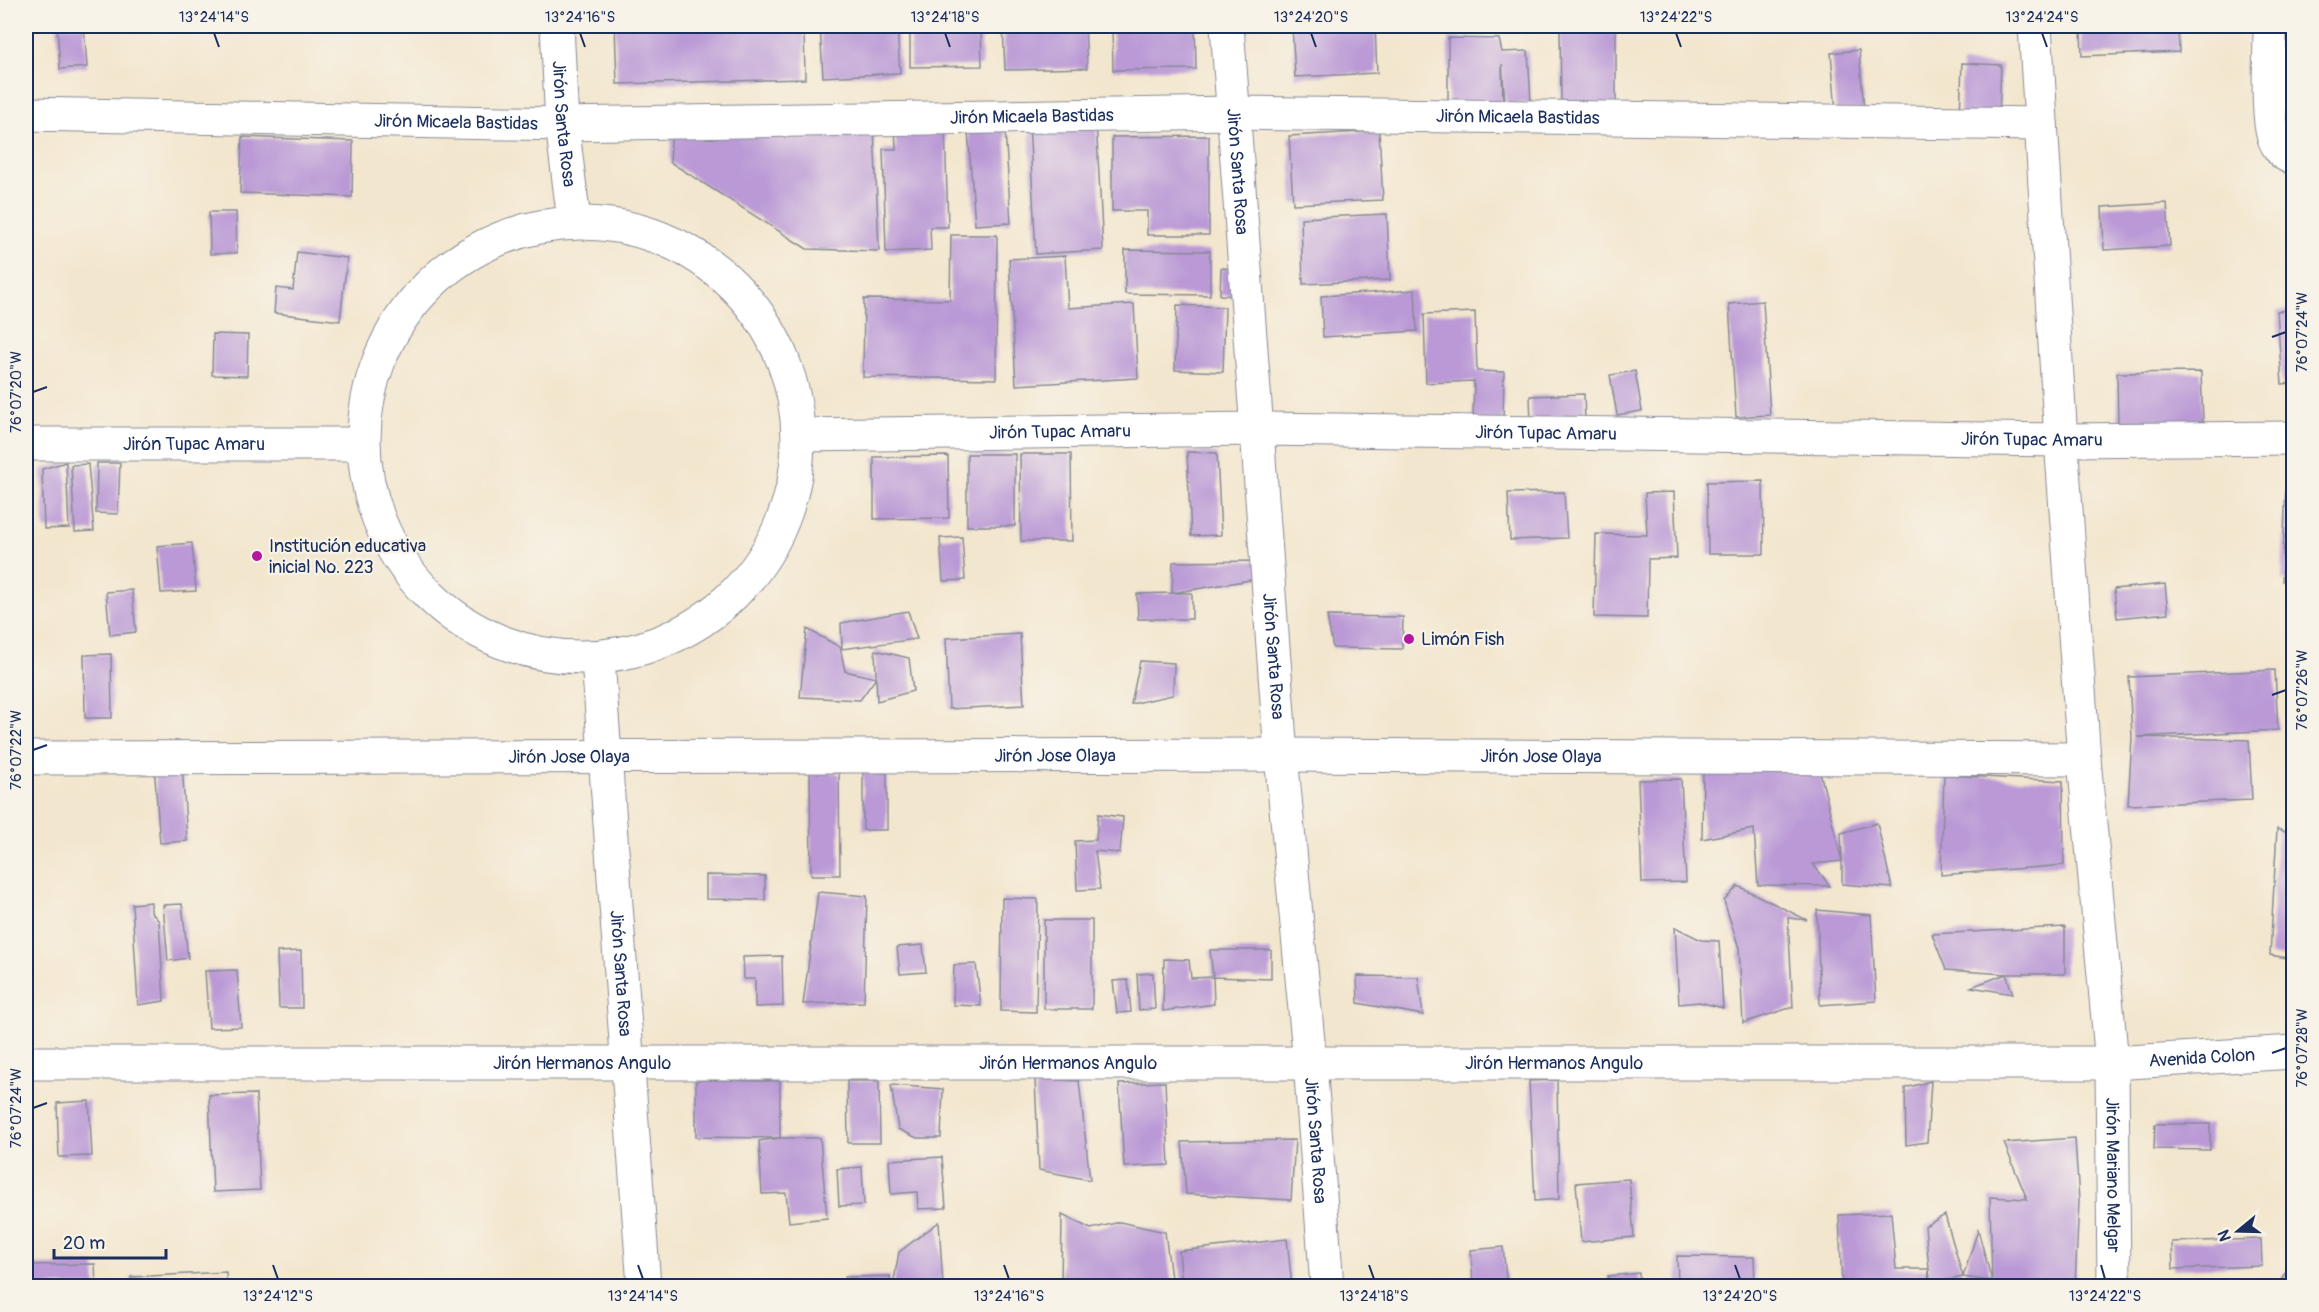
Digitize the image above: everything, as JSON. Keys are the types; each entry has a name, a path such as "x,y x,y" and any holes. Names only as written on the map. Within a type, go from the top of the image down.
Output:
{"street":[{"name":"Jirón Santa Rosa","path":"557,26 562,124 574,221"},
{"name":"Jirón Santa Rosa","path":"1227,26 1255,429 1327,1287"},
{"name":"Jirón Mariano Melgar","path":"2035,26 2084,759 2112,1063 2114,1287"},
{"path":"2270,26 2272,130 2278,147 2289,157 2294,158"},
{"name":"Jirón Micaela Bastidas","path":"26,114 562,124 1233,113 2041,124"},
{"path":"574,221 657,235 730,281 780,351 799,435 786,517 744,588 678,638 598,660 510,648 434,603 382,531 362,444 376,361 422,289 491,240 574,221"},
{"name":"Jirón Tupac Amaru","path":"799,435 1255,429 2061,440 2294,438"},
{"name":"Jirón Tupac Amaru","path":"26,444 362,444"},
{"name":"Jirón Santa Rosa","path":"598,660 644,1287"},
{"name":"Jirón Jose Olaya","path":"26,758 1281,755 2084,759"},
{"name":"Avenida Colon","path":"2112,1063 2294,1052"},
{"name":"Jirón Hermanos Angulo","path":"26,1064 2112,1063"}],"building":[{"path":"57,26 84,26 87,67 60,69"},
{"path":"615,26 804,26 805,79 617,84"},
{"path":"820,26 897,26 900,73 823,77"},
{"path":"910,26 981,26 982,66 910,67"},
{"path":"1003,26 1085,26 1087,68 1005,70"},
{"path":"1112,26 1195,26 1196,69 1113,70"},
{"path":"1292,26 1375,26 1377,73 1295,77"},
{"path":"1560,26 1616,26 1616,104 1561,104"},
{"path":"2178,27 2179,52 2082,56 2081,31"},
{"path":"1448,38 1499,39 1502,52 1528,51 1531,103 1505,104 1502,64 1503,111 1448,107"},
{"path":"1859,50 1864,109 1836,111 1831,53"},
{"path":"1962,63 2001,65 1999,118 1960,117"},
{"path":"1096,119 1103,250 1036,254 1029,123"},
{"path":"672,125 874,126 879,251 807,249 670,162"},
{"path":"945,126 948,227 930,227 931,250 886,252 883,149 896,149 895,127"},
{"path":"1005,129 1011,223 975,225 968,131"},
{"path":"1379,131 1383,200 1293,204 1289,136"},
{"path":"1209,136 1209,235 1147,235 1147,211 1112,211 1112,137"},
{"path":"242,137 353,141 352,197 240,193"},
{"path":"2167,203 2170,246 2104,250 2102,207"},
{"path":"209,212 236,212 237,253 210,254"},
{"path":"1387,214 1390,280 1303,284 1301,218"},
{"path":"951,235 997,235 996,379 863,377 864,299 950,300"},
{"path":"1125,250 1210,251 1210,295 1125,294"},
{"path":"297,252 347,258 340,321 274,313 276,288 293,290"},
{"path":"1065,256 1068,308 1134,304 1138,378 1016,385 1009,259"},
{"path":"1221,268 1242,270 1240,296 1220,295"},
{"path":"1415,290 1417,331 1323,337 1321,296"},
{"path":"1763,301 1770,415 1736,417 1729,304"},
{"path":"1177,305 1225,307 1223,372 1175,370"},
{"path":"2294,310 2294,383 2282,384 2277,311"},
{"path":"1475,312 1477,371 1504,372 1503,421 1473,420 1474,381 1426,383 1424,314"},
{"path":"213,334 248,335 247,376 212,375"},
{"path":"1635,371 1642,411 1617,415 1610,375"},
{"path":"2201,372 2203,424 2118,426 2117,373"},
{"path":"1584,394 1585,422 1531,424 1530,396"},
{"path":"1187,452 1217,453 1221,535 1191,536"},
{"path":"967,454 1015,454 1015,526 967,526"},
{"path":"1020,454 1071,454 1072,541 1021,541"},
{"path":"948,456 949,518 874,519 874,457"},
{"path":"66,462 69,528 44,529 42,469"},
{"path":"97,463 120,463 118,514 96,513"},
{"path":"88,464 94,531 75,532 71,465"},
{"path":"1763,481 1764,554 1708,554 1707,482"},
{"path":"2294,486 2294,578 2282,581 2286,487"},
{"path":"1564,492 1567,538 1510,540 1508,493"},
{"path":"1674,492 1677,558 1648,559 1647,618 1594,617 1596,534 1647,535 1645,493"},
{"path":"962,537 965,580 943,581 940,538"},
{"path":"192,543 196,591 161,593 157,546"},
{"path":"1263,561 1262,578 1172,593 1173,562"},
{"path":"2165,584 2168,613 2117,618 2114,589"},
{"path":"132,590 136,632 110,635 106,592"},
{"path":"1192,593 1192,619 1138,619 1137,594"},
{"path":"908,611 917,639 842,649 841,623"},
{"path":"1327,616 1403,617 1402,649 1333,648"},
{"path":"807,629 840,647 845,671 876,678 860,700 800,697"},
{"path":"1020,634 1024,705 949,709 946,638"},
{"path":"875,650 909,658 913,691 877,701"},
{"path":"111,654 112,718 85,718 84,655"},
{"path":"1140,661 1174,663 1173,695 1131,704"},
{"path":"2275,670 2278,730 2137,737 2249,740 2252,800 2128,805 2132,737 2129,677"},
{"path":"182,763 187,841 160,843 154,765"},
{"path":"1819,768 1842,861 1813,864 1830,886 1758,885 1754,829 1702,839 1703,769"},
{"path":"810,772 839,773 840,875 811,875"},
{"path":"863,772 887,773 887,830 863,830"},
{"path":"1944,775 2063,781 2064,865 1941,875"},
{"path":"1681,779 1686,882 1642,883 1638,780"},
{"path":"1098,814 1123,817 1120,853 1095,851 1100,889 1077,890 1075,841 1096,840"},
{"path":"1877,823 1892,888 1842,884 1841,833"},
{"path":"2277,829 2294,834 2294,959 2270,955"},
{"path":"706,875 765,876 765,900 706,899"},
{"path":"1738,886 1807,920 1788,918 1793,1007 1743,1023 1739,948 1724,901"},
{"path":"818,892 867,896 864,1002 803,1004"},
{"path":"1002,898 1038,899 1036,1012 1001,1011"},
{"path":"151,902 151,912 159,921 164,1001 138,1005 132,904"},
{"path":"182,904 188,958 168,961 163,905"},
{"path":"1817,910 1871,915 1876,1001 1820,1005"},
{"path":"1044,920 1092,920 1092,1009 1044,1009"},
{"path":"1675,927 1701,940 1719,941 1723,1008 1699,1002 1679,1004"},
{"path":"2065,927 2065,974 2006,974 1946,970 1932,934"},
{"path":"923,945 926,972 900,974 897,947"},
{"path":"1210,950 1271,950 1271,979 1213,977"},
{"path":"301,951 302,1008 279,1008 277,952"},
{"path":"782,956 783,1006 755,1007 755,979 744,979 743,957"},
{"path":"1164,959 1189,960 1191,978 1213,977 1214,1004 1163,1011"},
{"path":"976,964 981,1006 953,1005 954,965"},
{"path":"237,970 241,1027 209,1028 205,971"},
{"path":"1153,973 1155,1009 1139,1010 1137,974"},
{"path":"2006,974 2013,994 1971,987"},
{"path":"1357,976 1418,977 1423,1015 1358,1003"},
{"path":"1128,980 1131,1012 1117,1013 1113,981"},
{"path":"1035,1079 1079,1081 1090,1180 1039,1170"},
{"path":"696,1080 780,1081 780,1138 696,1137"},
{"path":"1557,1080 1559,1199 1535,1201 1529,1081"},
{"path":"847,1081 879,1081 880,1143 848,1143"},
{"path":"1931,1081 1927,1142 1906,1145 1905,1088"},
{"path":"1165,1082 1169,1165 1124,1167 1119,1084"},
{"path":"891,1085 943,1089 941,1138 917,1138 898,1129"},
{"path":"256,1094 260,1190 213,1192 209,1095"},
{"path":"89,1101 92,1156 59,1157 57,1103"},
{"path":"2155,1124 2210,1124 2210,1150 2154,1149"},
{"path":"780,1138 820,1138 827,1218 789,1222 786,1193 762,1194 759,1141"},
{"path":"2075,1138 2079,1201 2075,1286 1992,1286 1990,1197 2027,1199 2004,1143"},
{"path":"1295,1140 1291,1200 1186,1194 1182,1142"},
{"path":"942,1157 946,1208 918,1209 917,1192 891,1194 889,1160"},
{"path":"862,1167 864,1205 839,1206 837,1169"},
{"path":"1629,1179 1634,1237 1581,1242 1576,1183"},
{"path":"1891,1213 1896,1269 1929,1269 1928,1286 1842,1286 1839,1215"},
{"path":"1062,1215 1091,1229 1120,1222 1165,1232 1172,1286 1061,1286"},
{"path":"1945,1215 1963,1277 1930,1284 1925,1226"},
{"path":"939,1222 943,1286 893,1286 899,1252"},
{"path":"1978,1230 1992,1281 1963,1277"},
{"path":"1287,1239 1292,1286 1182,1286 1179,1251"},
{"path":"2261,1239 2262,1266 2173,1269 2172,1242"},
{"path":"1503,1247 1507,1286 1473,1286 1471,1250"},
{"path":"1677,1256 1754,1257 1755,1286 1678,1286"},
{"path":"95,1264 96,1286 26,1286 26,1265"},
{"path":"2294,1264 2294,1286 2280,1286 2283,1276"},
{"path":"226,1272 227,1286 131,1286 131,1277"},
{"path":"1639,1273 1640,1286 1609,1286 1608,1276"},
{"path":"890,1276 890,1286 846,1286 845,1277"},
{"path":"834,1282 835,1286 810,1286 810,1283"}],"place":[{"name":"Institución educativa inicial No. 223","path":"257,556"},
{"name":"Limón Fish","path":"1409,639"}]}
